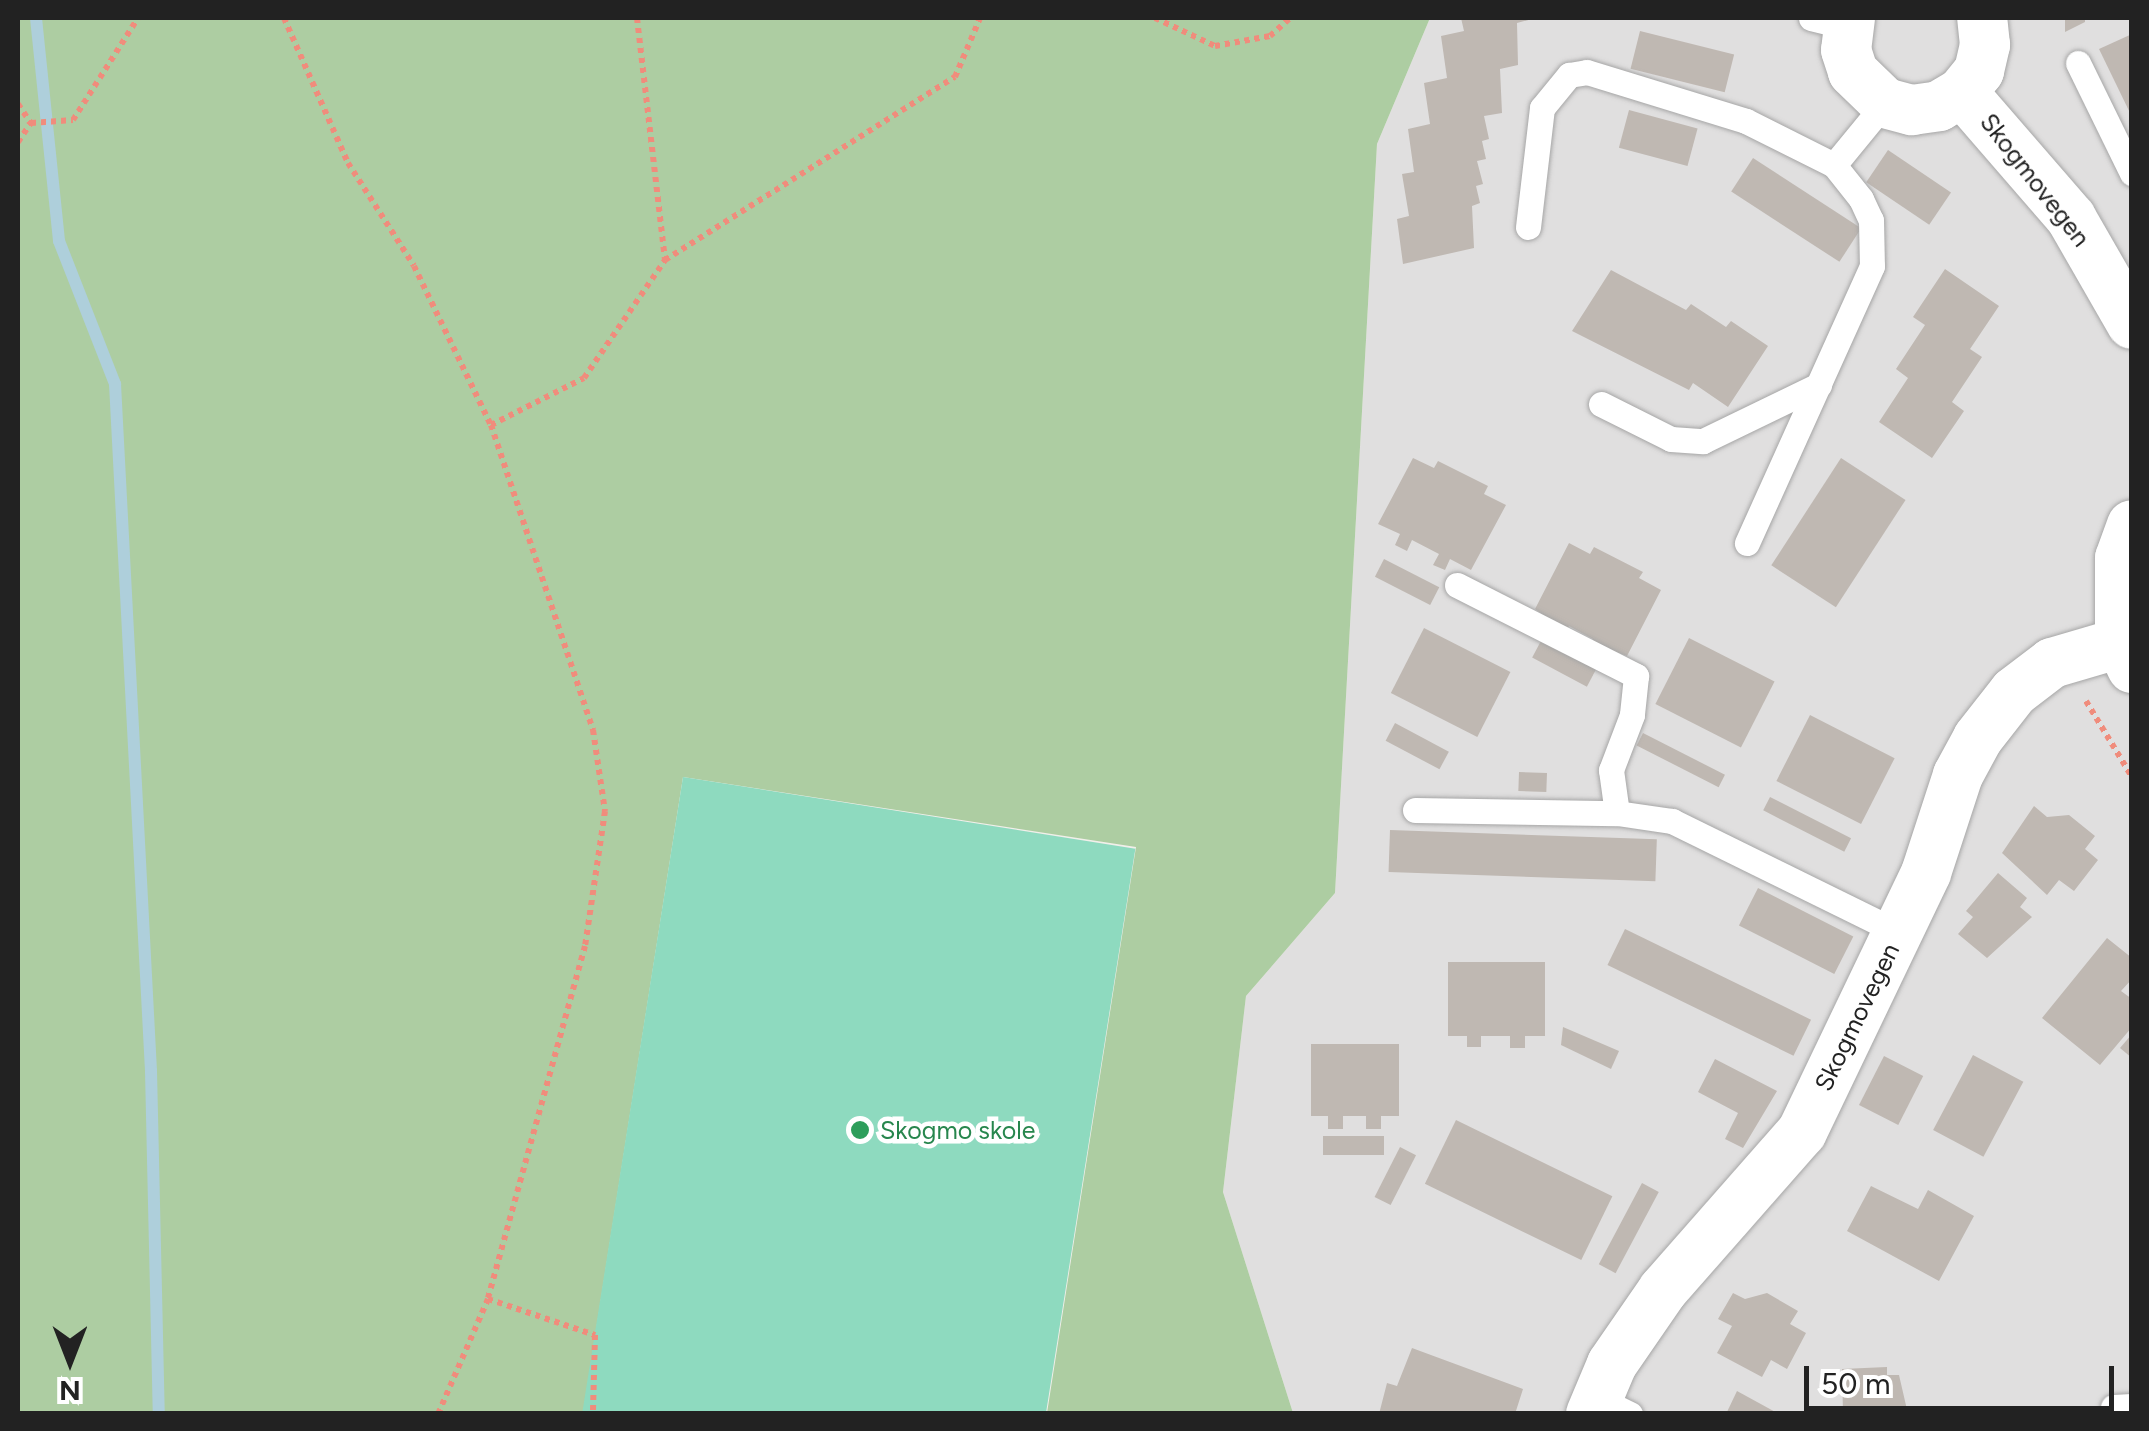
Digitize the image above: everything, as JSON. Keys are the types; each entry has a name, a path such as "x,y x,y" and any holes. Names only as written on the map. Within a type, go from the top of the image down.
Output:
{"street":[{"path":"1836,21 1853,72 1885,103 1912,110 1939,106 1962,92 1978,71 1986,45 1982,18"},
{"name":"Skogmovegen","path":"1962,92 2071,218 2132,324"},
{"name":"Skogmovegen","path":"1606,1408 1612,1364 1663,1290 1802,1132 1898,932 1978,738 2014,692 2052,664 2126,655 2119,573 2132,524"}],"lane":[{"path":"2078,63 2132,173"},
{"path":"1528,227 1542,108 1569,75 1609,76 1746,120 1834,165 1862,199 1874,239 1856,313 1747,543"},
{"path":"1834,165 1885,103"},
{"path":"1601,404 1671,439 1703,441 1820,385"},
{"path":"1457,585 1636,676 1632,715 1611,770 1617,813"},
{"path":"1415,810 1617,813 1672,821 1898,932"}],"path":[{"path":"31,123 72,120 138,18"},
{"path":"284,18 348,164 414,266 492,425 594,730 605,810 585,946 488,1299 438,1414"},
{"path":"637,18 665,260"},
{"path":"492,425 584,378 665,260 955,77 980,18"},
{"path":"1155,18 1215,46 1270,36 1290,18"},
{"path":"18,104 31,123"},
{"path":"18,142 31,123"},
{"path":"2078,688 2132,777"},
{"path":"488,1299 595,1335 593,1414"}],"shaded area":[{"path":"1430,18 2131,18 2131,1413 1293,1413 1223,1192 1246,996 1335,893 1377,144"}],"green space":[{"path":"18,18 1430,18 1377,144 1335,893 1246,996 1223,1192 1293,1413 1047,1413 1136,847 683,777 583,1413 18,1413"},
{"name":"Skogmo skole","path":"683,777 1135,849 1046,1414 582,1413"}],"building":[{"path":"1461,18 1532,19 1517,23 1518,65 1500,69 1502,113 1484,116 1489,139 1482,141 1486,159 1477,161 1483,184 1476,186 1480,203 1472,206 1474,248 1403,264 1397,219 1409,216 1402,174 1414,172 1408,129 1430,124 1424,83 1447,78 1441,36 1464,31"},
{"path":"2065,18 2085,18 2085,22 2065,32"},
{"path":"1640,31 1734,54 1725,92 1631,69"},
{"path":"2132,34 2132,117 2099,49"},
{"path":"1629,110 1698,128 1687,166 1619,148"},
{"path":"1888,150 1951,192 1929,225 1866,182"},
{"path":"1753,158 1861,228 1839,262 1731,192"},
{"path":"1945,269 1999,306 1970,349 1982,357 1952,402 1964,411 1932,458 1879,422 1908,378 1896,369 1925,325 1913,317"},
{"path":"1611,270 1686,310 1691,304 1726,327 1731,321 1768,346 1728,407 1693,383 1689,390 1572,331"},
{"path":"1413,458 1434,468 1438,461 1488,486 1484,494 1506,505 1471,570 1450,559 1445,570 1433,565 1439,554 1412,540 1407,551 1395,545 1400,534 1378,524"},
{"path":"1841,458 1906,500 1836,607 1771,565"},
{"path":"1569,543 1590,554 1594,547 1643,572 1639,578 1661,590 1627,656 1591,643 1593,639 1569,626 1566,632 1535,609"},
{"path":"1384,559 1439,587 1430,605 1375,577"},
{"path":"1424,628 1510,672 1477,737 1391,693"},
{"path":"1689,638 1775,682 1741,748 1655,704"},
{"path":"1542,639 1597,668 1587,687 1532,658"},
{"path":"1810,715 1895,758 1861,824 1776,781"},
{"path":"1395,723 1449,752 1439,769 1386,741"},
{"path":"1643,733 1725,775 1719,787 1637,745"},
{"path":"1519,772 1547,773 1546,792 1518,791"},
{"path":"1770,797 1851,838 1844,852 1763,810"},
{"path":"2034,806 2047,817 2069,815 2095,836 2085,849 2098,860 2074,891 2059,880 2047,895 2002,853"},
{"path":"1390,830 1657,839 1655,881 1389,872"},
{"path":"1998,873 2027,898 2020,907 2032,917 1987,958 1958,934 1973,917 1966,911"},
{"path":"1758,888 1853,937 1834,974 1739,925"},
{"path":"1625,929 1811,1020 1794,1056 1607,965"},
{"path":"2107,938 2132,958 2132,979 2121,991 2132,999 2132,1027 2100,1065 2042,1018"},
{"path":"1448,962 1545,962 1545,1036 1525,1036 1525,1048 1510,1048 1510,1036 1481,1036 1481,1047 1467,1047 1467,1036 1448,1036"},
{"path":"1563,1027 1619,1051 1611,1069 1561,1045"},
{"path":"2132,1034 2132,1058 2120,1048"},
{"path":"1311,1044 1399,1044 1399,1116 1381,1116 1381,1129 1366,1129 1366,1116 1343,1116 1343,1129 1328,1129 1328,1116 1311,1116"},
{"path":"1973,1055 2023,1082 1983,1157 1933,1130"},
{"path":"1884,1056 1923,1076 1898,1125 1859,1105"},
{"path":"1715,1059 1777,1091 1743,1148 1725,1139 1738,1113 1698,1092"},
{"path":"1456,1120 1612,1196 1581,1260 1425,1184"},
{"path":"1323,1136 1384,1136 1384,1155 1323,1155"},
{"path":"1400,1147 1416,1155 1391,1205 1375,1197"},
{"path":"1642,1183 1659,1192 1616,1273 1599,1264"},
{"path":"1871,1186 1918,1209 1928,1190 1974,1216 1939,1281 1847,1231"},
{"path":"1733,1293 1745,1299 1767,1293 1798,1311 1790,1324 1806,1333 1787,1369 1771,1360 1762,1377 1717,1353 1732,1326 1718,1319"},
{"path":"1412,1348 1523,1389 1515,1414 1379,1414 1387,1383 1397,1386"},
{"path":"1887,1367 1887,1375 1899,1375 1908,1414 1843,1414 1842,1369"},
{"path":"1737,1391 1779,1414 1726,1414"}],"waterway":[{"path":"36,18 59,241 115,384 151,1071 159,1414"}],"place":[{"name":"Skogmo skole","path":"860,1130"}]}
